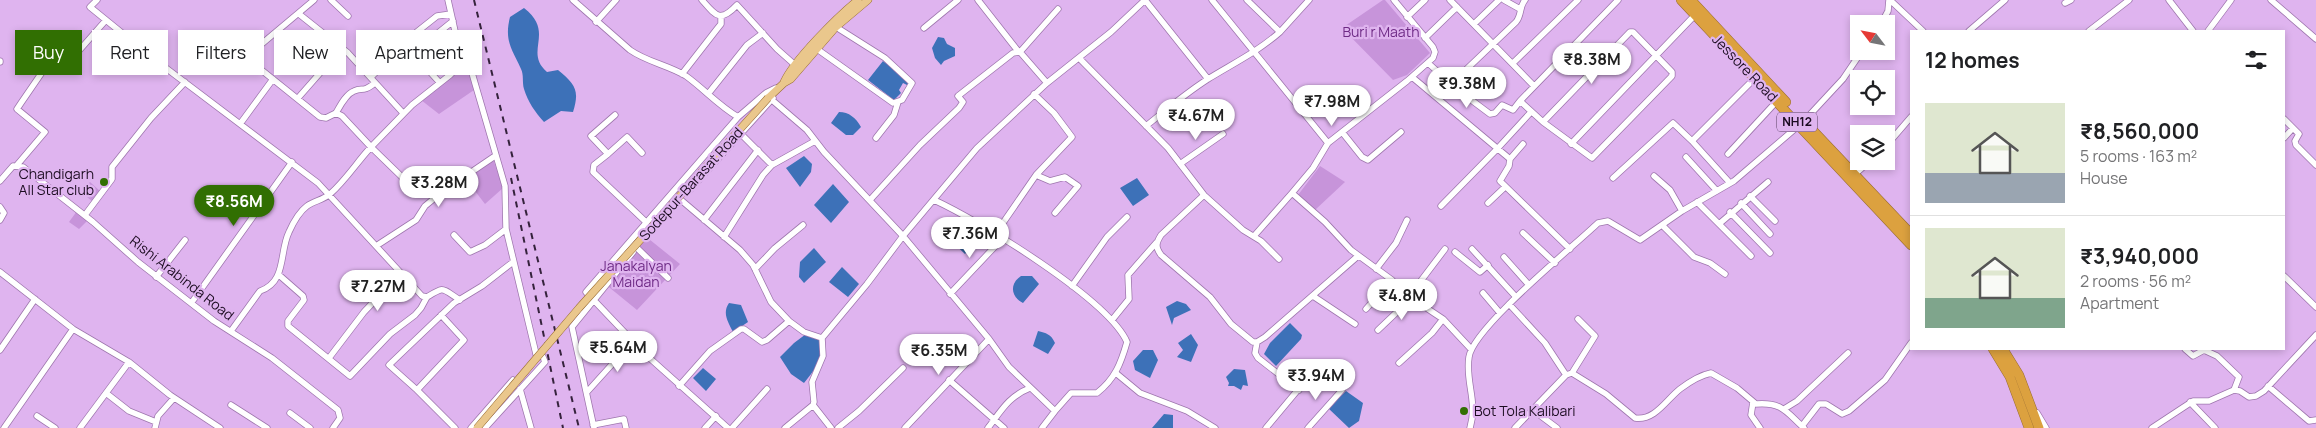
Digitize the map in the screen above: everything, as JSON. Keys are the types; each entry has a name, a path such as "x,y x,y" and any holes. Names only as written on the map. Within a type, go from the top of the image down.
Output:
{"highway":[{"name":"Jessore Road","path":"1681,0 1777,101 1802,123 1910,233"},
{"name":"Jessore Road","path":"1691,0 1910,244"},
{"path":"1994,350 2010,377 2029,428"},
{"path":"2005,350 2017,371 2039,428"}],"main road":[{"path":"781,85 795,65 827,29 858,0"},
{"path":"781,85 791,79 836,27 868,0"},
{"name":"Sodepur-Barasat Road","path":"477,428 579,308 781,85"}],"street":[{"path":"97,0 90,7 185,82 292,162 329,195 420,294 427,297"},
{"path":"314,0 300,14 249,55 249,60 320,117 326,118 336,113 351,92 366,90 377,75"},
{"path":"331,0 348,16"},
{"path":"448,0 456,30"},
{"path":"573,0 596,22 639,56 682,74 738,117"},
{"path":"596,22 616,0"},
{"path":"702,0 714,14 721,16 725,16 737,5"},
{"path":"732,0 795,65"},
{"path":"924,28 958,0"},
{"path":"978,0 1019,52 1047,83"},
{"path":"1212,0 1328,143"},
{"path":"1247,0 1280,32"},
{"path":"1146,126 1208,79 1254,53 1280,32 1310,0"},
{"path":"1254,236 1313,168 1328,143 1412,77 1428,63 1435,52 1394,0"},
{"path":"1408,17 1425,0"},
{"path":"1450,0 1514,63 1534,86"},
{"path":"1475,24 1499,0"},
{"path":"1504,0 1520,9"},
{"path":"1451,84 1516,22 1521,14 1520,9 1525,0"},
{"path":"1514,63 1578,0"},
{"path":"1428,63 1451,84 1490,114 1495,113 1502,105 1513,110 1618,0"},
{"path":"1886,15 1889,0 1898,2 1922,30"},
{"path":"1970,30 2005,0"},
{"path":"2064,3 2071,0"},
{"path":"2091,30 2129,0"},
{"path":"2169,0 2192,30"},
{"path":"2209,30 2231,0"},
{"path":"2270,0 2315,36"},
{"path":"785,428 813,405 812,382 823,356 822,338 867,284 903,236 977,148 1034,94 1080,59 1142,1 1208,79"},
{"path":"1425,38 1457,7"},
{"path":"870,200 901,164 964,102 958,96 1019,52 1058,9"},
{"path":"300,14 320,30"},
{"path":"419,30 437,16 451,14"},
{"path":"1571,144 1695,15"},
{"path":"682,74 721,24 721,16"},
{"path":"0,181 13,166 17,165 45,132 17,109 21,102 56,52 69,62 106,20"},
{"path":"441,30 453,21"},
{"path":"817,49 893,103 902,100 912,83 884,58 836,27"},
{"path":"1520,101 1543,122 1592,158 1672,76 1672,72 1633,32 1630,32 1543,122"},
{"path":"708,94 747,44 763,33"},
{"path":"346,52 403,113"},
{"path":"1080,59 1168,148 1204,195 1279,259"},
{"path":"1470,428 1474,416 1469,356 1472,349 1500,313 1516,297 1598,223 1608,221 1640,240 1682,211 1730,183 1802,123 1843,79 1856,60"},
{"path":"298,98 318,75"},
{"path":"433,75 440,83"},
{"path":"231,331 260,291 266,289 279,275 288,235 297,217 306,207 329,195 345,180 371,147 403,113 449,75"},
{"path":"471,75 494,156 505,186 506,229 536,354"},
{"path":"1412,77 1510,159"},
{"path":"1692,141 1755,78"},
{"path":"240,124 273,79"},
{"path":"85,216 112,179 112,167 152,118 185,82"},
{"path":"768,388 730,428 679,386 645,354 587,291 738,117 766,93 781,85"},
{"path":"996,233 1036,175 1072,137 1054,113 1034,94"},
{"path":"626,428 624,419 594,427 572,327 637,248 741,134 770,99 796,120 903,236 989,339 1009,366 1055,411"},
{"path":"1728,154 1777,101"},
{"path":"876,138 894,115 898,102"},
{"path":"1441,206 1531,112"},
{"path":"336,113 342,116 404,179"},
{"path":"608,154 590,136 615,115"},
{"path":"1895,136 1910,118"},
{"path":"2285,120 2299,135 2295,143 2316,165"},
{"path":"1613,178 1670,124 1676,124 1730,183"},
{"path":"2285,137 2294,128"},
{"path":"1342,132 1362,157 1368,160 1401,132"},
{"path":"741,134 772,165"},
{"path":"1180,164 1223,134"},
{"path":"642,153 627,137 594,165 593,172 646,222"},
{"path":"724,237 754,187 772,165 814,141"},
{"path":"1523,144 1510,159 1509,166 1500,180 1570,249"},
{"path":"704,220 758,150"},
{"path":"376,246 416,220 424,206 494,156"},
{"path":"1686,157 1717,191"},
{"path":"192,302 292,162"},
{"name":"Rishi Arabinda Road","path":"17,165 24,167 156,276 192,302 214,321 272,358 338,410 340,418 333,428"},
{"path":"1854,176 1860,170"},
{"path":"1036,175 1050,181 1065,177 1078,186 1055,213"},
{"path":"1654,176 1670,190 1682,211"},
{"path":"1719,224 1740,203 1768,182"},
{"path":"1488,203 1506,187"},
{"path":"1292,193 1358,256 1392,280 1409,296 1443,319 1472,349"},
{"path":"1112,320 1129,299 1128,275 1162,235 1204,195"},
{"path":"1750,196 1775,221"},
{"path":"681,200 740,250 755,269 771,302 789,321 804,332 822,338"},
{"path":"934,200 956,210 1004,238 1072,286 1112,320 1124,334 1127,342 1117,374 1098,393 1074,392 1068,394 1042,428"},
{"path":"1697,202 1751,256"},
{"path":"1740,203 1770,234"},
{"path":"0,207 4,213 0,220"},
{"path":"1730,212 1770,253"},
{"path":"1072,286 1107,238 1127,217"},
{"path":"1376,269 1396,243 1407,220"},
{"path":"755,269 775,248 803,225"},
{"path":"1662,225 1694,257 1715,266 1725,274"},
{"path":"454,235 470,252 485,245 506,229"},
{"path":"1523,233 1555,263"},
{"path":"950,294 1004,238"},
{"path":"156,276 185,240"},
{"path":"1156,243 1156,248 1161,255 1214,300 1231,324 1247,338 1257,342"},
{"path":"637,248 668,278"},
{"path":"1378,330 1409,296 1445,249"},
{"path":"1472,249 1516,297"},
{"path":"1455,252 1480,272 1488,265"},
{"path":"1299,390 1258,358 1255,353 1257,342 1358,256"},
{"path":"1504,257 1529,285"},
{"path":"455,428 389,365 441,315 513,262"},
{"path":"0,272 73,329 130,362 174,398 220,428"},
{"path":"329,358 364,312 401,273"},
{"path":"279,275 303,296 304,300 288,321 288,326 347,374 353,374 390,334 421,308 427,297 437,290 443,289 460,300"},
{"path":"2285,277 2316,307"},
{"path":"1366,309 1392,280"},
{"path":"1482,293 1500,313"},
{"path":"1313,296 1355,324"},
{"path":"0,350 35,300"},
{"path":"1509,304 1545,343 1569,374 1580,376 1635,418 1640,419 1655,413 1680,389 1711,373 1737,388 1756,404 1778,405 1803,427 1819,404 1826,404 1842,414 1848,411 1885,380 1910,344"},
{"path":"417,390 464,340 441,315"},
{"path":"1399,363 1432,333 1443,319"},
{"path":"1515,428 1569,374 1595,336 1578,320"},
{"path":"679,386 710,351 741,329 762,342 789,321"},
{"path":"4,428 73,329"},
{"path":"2234,390 2252,398 2268,386 2316,335"},
{"path":"904,428 989,339"},
{"path":"587,392 634,340"},
{"path":"2152,428 2190,402 2202,399 2210,401 2234,390 2239,377 2217,356 2204,350 2193,356 2186,350"},
{"path":"1784,409 1797,401 1848,353"},
{"path":"485,428 545,362 543,357 536,354"},
{"path":"471,428 536,354"},
{"path":"80,428 130,362"},
{"path":"1266,428 1317,367"},
{"path":"838,428 859,411 903,368"},
{"path":"1117,374 1140,393 1187,411 1215,428"},
{"path":"950,380 1004,428"},
{"path":"2268,386 2309,421 2315,422"},
{"path":"988,428 1010,398 1030,388"},
{"path":"520,389 531,428"},
{"path":"1308,428 1342,390"},
{"path":"106,393 129,411 155,425 174,398"},
{"path":"1753,402 1752,415 1760,428"},
{"path":"2030,402 2046,428"},
{"path":"2190,402 2215,428"},
{"path":"231,404 267,428"},
{"path":"813,405 831,428"},
{"path":"1533,410 1556,428"},
{"path":"290,413 310,428"},
{"path":"37,416 55,428"},
{"path":"705,428 716,416"}],"green space":[{"name":"Buri r Maath","path":"1383,0 1430,53 1407,75 1393,80 1342,28"},
{"path":"451,75 470,75 474,90 439,114 421,100"},
{"path":"493,159 503,188 485,204 465,178"},
{"path":"1320,166 1345,182 1315,210 1298,195"},
{"path":"90,182 101,192 93,202 81,192"},
{"path":"77,211 88,220 79,229 69,222"},
{"name":"Janakalyan Maidan","path":"639,231 680,264 637,310 599,279"}],"water":[{"path":"524,8 533,17 538,26 538,57 540,64 547,72 558,70 572,84 576,93 573,112 561,111 544,122 528,98 523,86 522,71 508,39 510,17"},
{"path":"938,37 944,38 947,44 955,48 955,56 944,61 941,65 935,58 932,48"},
{"path":"883,61 909,81 907,85 903,83 899,90 901,93 894,100 868,80"},
{"path":"839,112 852,116 861,127 853,135 846,135 831,123"},
{"path":"804,156 812,164 811,172 800,187 786,168"},
{"path":"1137,178 1149,195 1133,206 1120,188"},
{"path":"833,184 849,202 831,223 814,205"},
{"path":"964,219 985,232 965,254 945,235"},
{"path":"814,248 826,262 804,283 799,277 800,262"},
{"path":"842,267 859,284 848,297 829,282"},
{"path":"1021,276 1032,276 1039,284 1023,303 1016,297 1013,290 1017,279"},
{"path":"1177,301 1186,304 1191,310 1174,318 1172,325 1166,307"},
{"path":"729,303 741,305 748,322 733,332 726,314"},
{"path":"1290,323 1302,335 1301,339 1276,366 1264,354 1270,343"},
{"path":"1038,331 1048,334 1055,343 1048,354 1033,346"},
{"path":"806,334 817,336 823,346 816,366 804,383 791,374 780,357"},
{"path":"1191,334 1198,345 1191,362 1177,357 1183,350 1178,343"},
{"path":"1143,350 1153,350 1158,360 1150,378 1135,370 1133,361"},
{"path":"703,368 716,379 706,391 693,378"},
{"path":"1234,369 1245,370 1248,386 1243,385 1241,390 1234,386 1228,386 1229,383 1226,377"},
{"path":"1346,391 1363,403 1359,421 1349,428 1328,408"},
{"path":"1164,414 1173,415 1173,428 1152,428"}],"railway":[{"path":"474,0 579,428"},
{"path":"511,178 563,428"}],"place":[{"name":"Chandigarh All Star club","path":"104,182"},
{"name":"Bot Tola Kalibari","path":"1464,411"}]}
